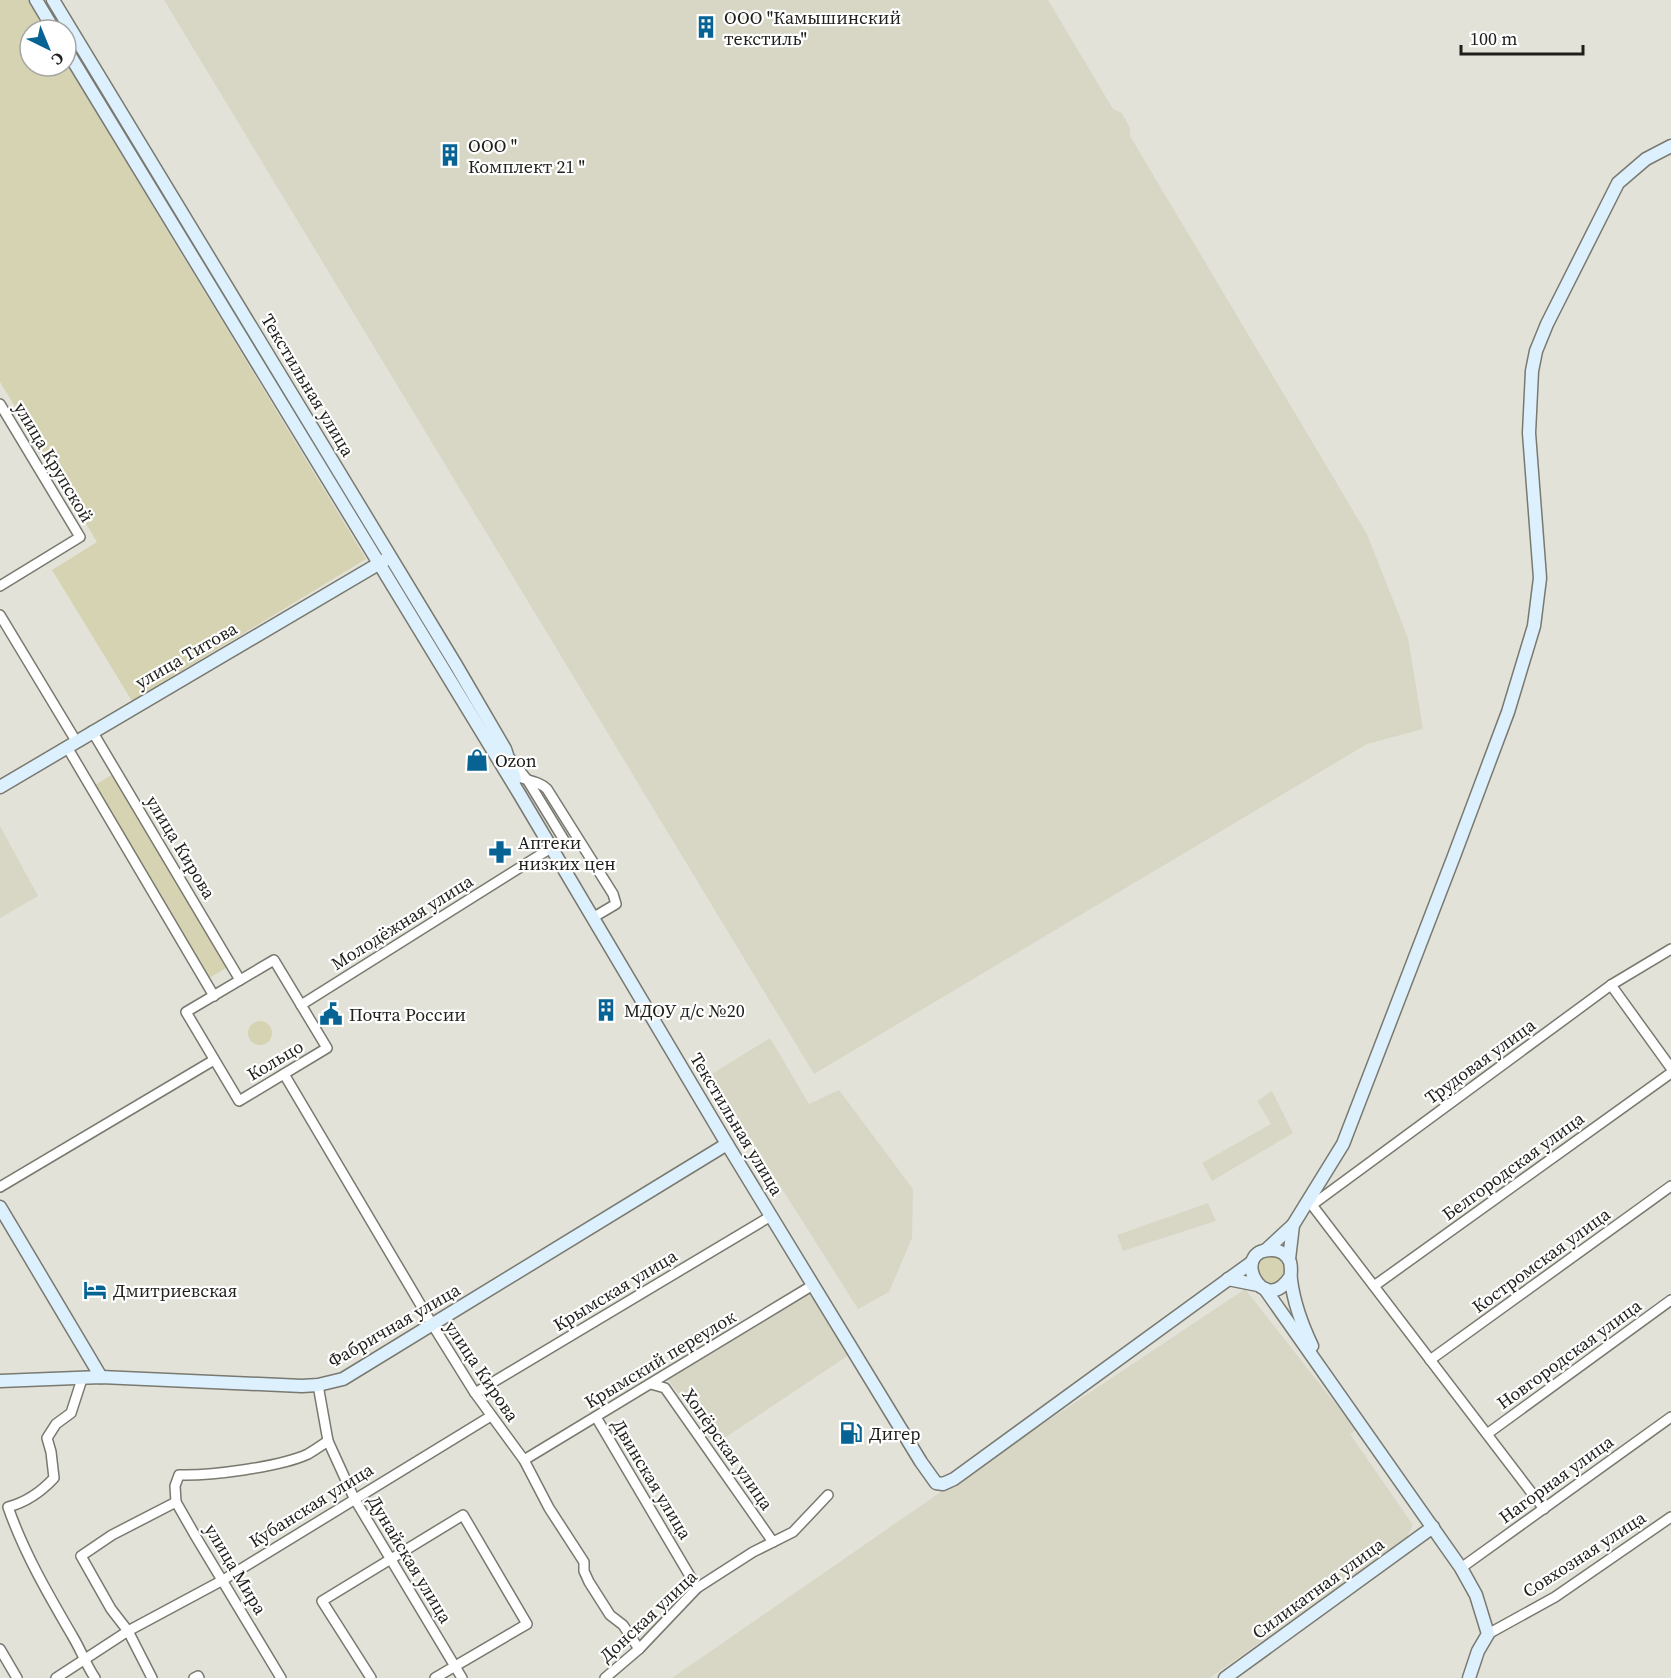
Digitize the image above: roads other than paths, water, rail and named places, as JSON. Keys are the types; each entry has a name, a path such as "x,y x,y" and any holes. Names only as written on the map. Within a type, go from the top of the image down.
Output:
{"street":[{"path":"36,0 47,18"},
{"name":"Текстильная улица","path":"53,0 391,556 506,762 520,795 551,848 771,1216 936,1483 943,1484 954,1479 1228,1278"},
{"name":"Текстильная улица","path":"78,69 379,563 515,776 520,795"},
{"path":"1228,1278 1252,1262 1293,1225 1309,1203 1343,1144 1372,1071 1508,712 1534,626 1540,578 1529,433 1532,370 1536,351 1547,324 1618,183 1646,159 1671,146"},
{"name":"улица Крупской","path":"0,404 80,537 0,585"},
{"name":"улица Титова","path":"0,787 391,556"},
{"path":"0,615 214,996"},
{"name":"улица Кирова","path":"92,731 240,980"},
{"path":"506,762 528,781 564,840"},
{"path":"515,776 541,783 547,789 610,888 616,904 594,917"},
{"name":"Молодёжная улица","path":"301,1005 551,848"},
{"name":"Трудовая улица","path":"1309,1203 1611,985 1671,949"},
{"name":"Кольцо","path":"274,960 327,1048 239,1101 186,1012 240,980 274,960"},
{"path":"1611,985 1671,1068"},
{"path":"0,1187 214,1060"},
{"name":"Белгородская улица","path":"1374,1286 1671,1073"},
{"name":"улица Кирова","path":"284,1074 432,1324 475,1393 524,1460 549,1508 584,1562 584,1571 610,1615 623,1624 639,1649"},
{"name":"Фабричная улица","path":"0,1381 101,1377 318,1385 343,1379 728,1144"},
{"name":"Костромская улица","path":"1430,1360 1671,1186"},
{"path":"1309,1203 1544,1509"},
{"path":"0,1207 101,1377"},
{"name":"Крымская улица","path":"475,1393 771,1216"},
{"path":"1293,1225 1289,1259 1290,1277 1299,1318 1324,1372"},
{"path":"1266,1250 1277,1250 1289,1259"},
{"path":"1252,1262 1251,1272 1461,1568 1476,1595 1488,1634 1478,1651 1469,1678"},
{"path":"1228,1278 1277,1289 1282,1287 1290,1277"},
{"name":"Крымский переулок","path":"524,1460 813,1285"},
{"name":"Новгородская улица","path":"1487,1434 1671,1299"},
{"path":"82,1379 71,1413 56,1424 47,1438 54,1478 40,1492 19,1504 4,1507 34,1570 79,1646 84,1661 95,1678"},
{"name":"Хопёрская улица","path":"651,1384 665,1388 773,1542"},
{"name":"Дунайская улица","path":"318,1385 328,1441 354,1498 462,1678"},
{"name":"Кубанская улица","path":"56,1678 128,1631 223,1580 491,1416"},
{"name":"Двинская улица","path":"596,1417 697,1588"},
{"name":"Нагорная улица","path":"1461,1568 1671,1417"},
{"path":"152,1678 128,1631 111,1609 81,1556 112,1535 176,1502 175,1486 178,1475 196,1475 281,1463 308,1454 328,1441"},
{"name":"Донская улица","path":"605,1678 639,1649 697,1588 753,1552 793,1532 828,1495"},
{"name":"улица Мира","path":"176,1502 281,1678"},
{"path":"370,1678 322,1601 463,1515 527,1624 435,1678"},
{"name":"Совхозная улица","path":"1488,1634 1555,1597 1671,1517"},
{"name":"Силикатная улица","path":"1225,1678 1432,1527"},
{"path":"0,1649 17,1678"},
{"path":"194,1678 198,1676 200,1678"}],"place":[{"name":"ООО \"Камышинский текстиль\"","path":"706,27"},
{"name":"ООО \" Комплект 21 \"","path":"450,155"},
{"name":"Ozon","path":"477,760"},
{"name":"Аптеки низких цен","path":"500,852"},
{"name":"МДОУ д/с №20","path":"606,1010"},
{"name":"Почта России","path":"331,1014"},
{"name":"Дмитриевская","path":"95,1290"},
{"name":"Дигер","path":"851,1433"}]}
